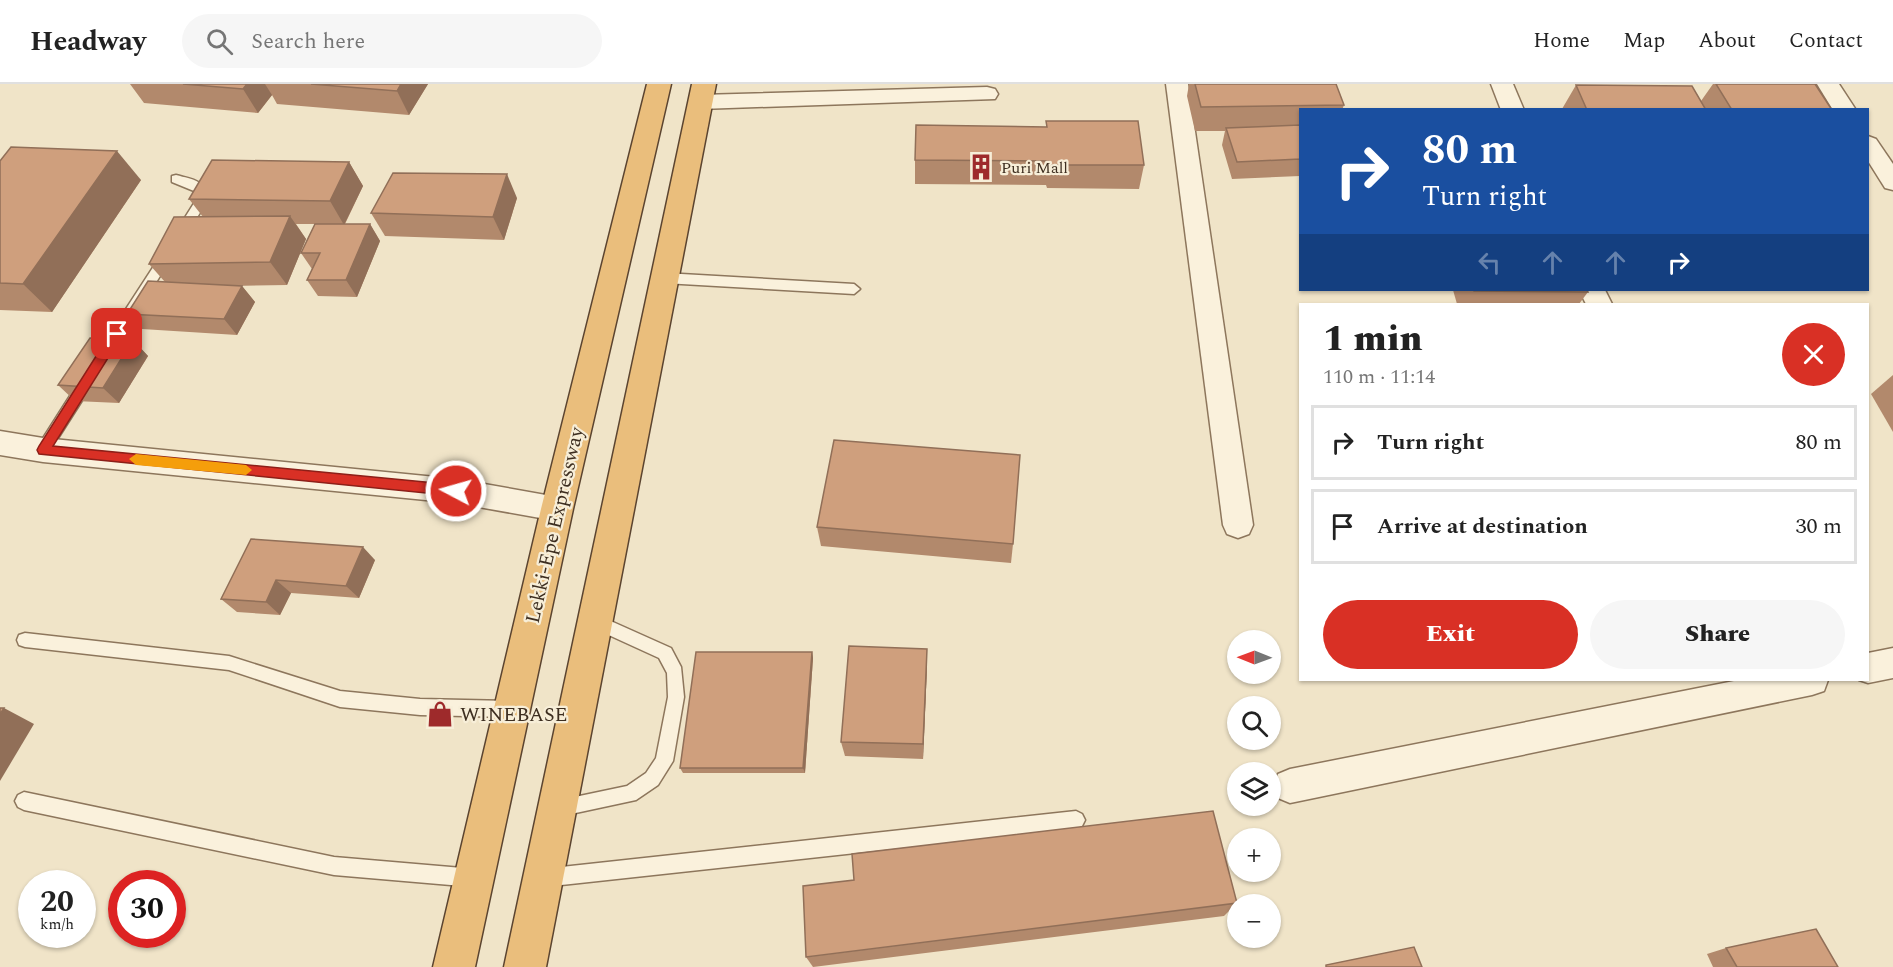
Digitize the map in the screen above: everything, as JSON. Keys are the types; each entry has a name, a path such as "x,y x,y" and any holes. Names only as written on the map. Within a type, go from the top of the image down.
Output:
{"highway":[{"name":"Lekki-Epe Expressway","path":"454,967 557,509 659,84"},
{"path":"525,967 702,93"}],"street":[{"path":"1176,84 1238,525"},
{"path":"1502,84 1512,108"},
{"path":"1828,84 1844,108"},
{"path":"702,93 987,93"},
{"path":"1869,146 1893,182"},
{"path":"0,443 43,450 456,491 557,509"},
{"path":"1869,668 1893,663"},
{"path":"1290,786 1807,681"}],"lane":[{"path":"43,450 202,200 200,189 193,184 176,179"},
{"path":"664,278 854,290"},
{"path":"557,808 630,794 652,779 664,761 676,697 675,672 665,653 595,621"},
{"path":"25,640 229,663 340,699 420,707 512,709"},
{"path":"24,801 323,864 474,878"},
{"path":"543,878 1076,820"}],"building":[{"path":"183,84 247,84 243,89"},
{"path":"311,84 401,84 397,91"},
{"path":"1195,84 1336,84 1344,105 1201,107"},
{"path":"1716,84 1815,84 1831,108 1731,108"},
{"path":"1576,85 1692,86 1705,108 1586,108"},
{"path":"1046,121 1138,121 1144,165 1049,165 1049,161 915,160 916,125 1047,127"},
{"path":"1299,125 1299,159 1237,162 1226,128"},
{"path":"11,147 117,151 23,284 0,283 0,161"},
{"path":"212,160 349,162 330,201 189,199"},
{"path":"393,173 507,174 493,217 371,213"},
{"path":"290,216 270,262 149,264 174,217"},
{"path":"315,224 370,224 346,280 307,280 320,253 301,253"},
{"path":"148,281 242,286 224,319 127,314"},
{"path":"1474,291 1588,291 1588,292"},
{"path":"90,338 133,340 103,388 58,385"},
{"path":"834,440 1020,455 1013,544 817,527"},
{"path":"251,539 363,547 346,586 276,580 266,602 221,599"},
{"path":"849,646 927,649 923,744 841,742"},
{"path":"696,652 812,652 803,768 680,768"},
{"path":"1213,811 1227,865 1227,882 1232,882 1235,894 1227,894 1227,904 806,957 803,886 854,880 852,854"},
{"path":"1816,929 1838,967 1737,967 1726,948"},
{"path":"1414,947 1422,967 1326,967 1326,965"}],"slow traffic":[{"path":"136,459 246,470"}],"place":[{"name":"Puri Mall","path":"981,167"},
{"name":"WINEBASE","path":"440,714"}],"route":[{"path":"117,334 43,450 456,491"}]}
